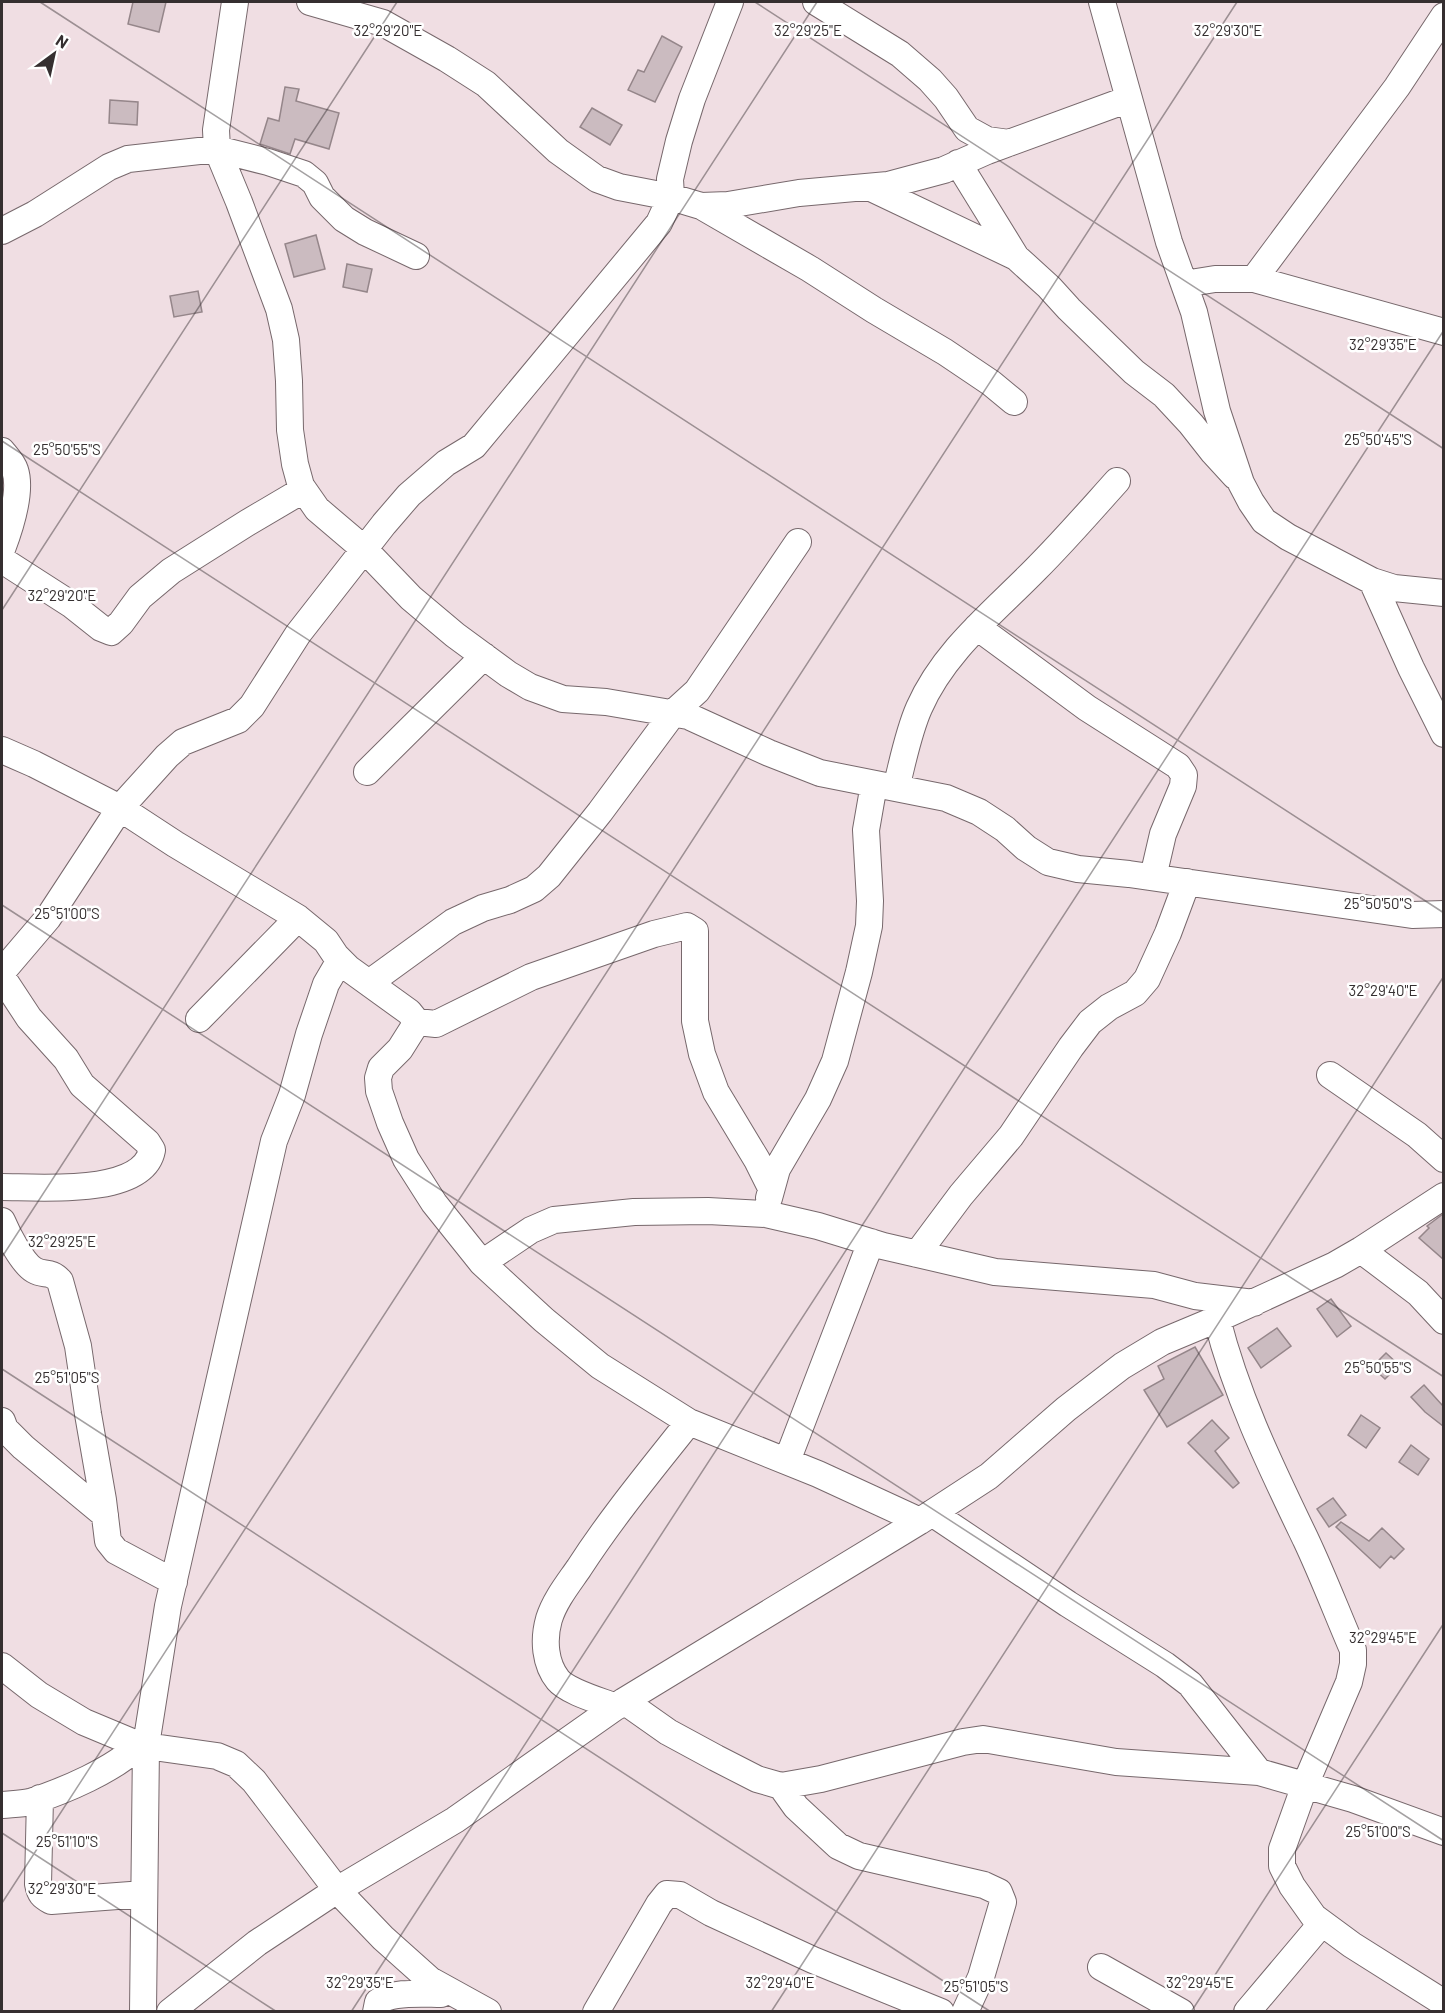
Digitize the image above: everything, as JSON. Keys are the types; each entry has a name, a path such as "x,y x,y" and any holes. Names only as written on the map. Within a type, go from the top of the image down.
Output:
{"street":[{"path":"235,2 216,130 217,149 279,309 286,340 290,430 295,464 303,490 317,509 363,549 411,598 455,635 530,687 563,699 606,702 674,712 706,723 769,753 820,773 946,798 980,812 1048,862 1078,869 1153,877 1412,915 1443,914"},
{"path":"310,2 386,12 486,84 558,151 597,179 620,187 671,197 701,206 810,269 945,352 991,383 1014,402"},
{"path":"2,972 48,918 120,808 167,756 183,742 238,720 252,706 298,634 363,549 409,495 446,463 474,446 659,223 671,197 670,179 692,99 730,2"},
{"path":"816,2 900,54 930,80 946,98 967,129 987,140 1009,143"},
{"path":"1102,2 1169,242 1194,312 1217,411 1241,483 1251,502 1264,521 1311,550 1372,581 1394,588 1443,593"},
{"path":"1254,279 1397,87 1443,16"},
{"path":"701,206 728,205 799,193 888,185 944,170 1009,143 1129,99"},
{"path":"967,129 961,162 1016,257"},
{"path":"2,231 34,214 109,167 128,159 217,149 304,174 315,183 333,209 344,219 365,232 416,256"},
{"path":"869,187 1016,257 1134,372 1164,395 1241,483"},
{"path":"1184,284 1215,279 1254,279 1441,326"},
{"path":"2,451 15,467 18,482 9,532 2,549"},
{"path":"766,1214 777,1169 818,1098 836,1061 869,926 866,830 919,708 933,681 959,644 1035,570 1117,481"},
{"path":"2,560 72,605 101,628 111,632 121,623 140,597 171,571 303,490"},
{"path":"369,983 453,922 534,889 549,876 674,712 697,691 798,542"},
{"path":"1372,581 1443,734"},
{"path":"977,627 1087,708 1178,766 1184,775 1183,786 1163,834 1153,877"},
{"path":"367,772 484,656"},
{"path":"2,750 120,808 297,918 326,940 340,960 409,1012 417,1022 436,1024 531,977 654,934 687,926 692,927 695,931 695,1021 702,1054 716,1092 758,1160 771,1188"},
{"path":"917,1254 961,1195 1011,1136 1090,1022 1109,1007 1135,993 1147,979 1187,882"},
{"path":"199,1019 297,918"},
{"path":"142,2012 144,1894 142,1745 174,1582 274,1141 292,1095 326,984 340,960"},
{"path":"2,977 29,1018 66,1059 82,1085 147,1142 152,1150 146,1163 138,1170 117,1180 93,1186 2,1187"},
{"path":"417,1022 400,1049 381,1068 378,1078 379,1092 390,1123 406,1159 434,1203 482,1263 544,1320 600,1366 688,1422 787,1461 892,1507 926,1517 1157,1660 1190,1684 1259,1772"},
{"path":"1330,1075 1417,1135 1443,1159"},
{"path":"170,2012 257,1943 337,1890 455,1820 620,1704 896,1536 989,1476 1066,1409 1122,1366 1162,1342 1335,1265 1443,1196"},
{"path":"482,1263 531,1230 554,1220 634,1212 708,1211 766,1214 995,1272 1154,1286 1195,1296 1254,1303"},
{"path":"2,1221 24,1260 34,1270 54,1275 60,1281 78,1346 108,1541 116,1551 174,1582"},
{"path":"787,1461 871,1242"},
{"path":"1361,1250 1418,1293 1443,1321"},
{"path":"1216,1319 1247,1414 1279,1486 1307,1541 1353,1650 1349,1682 1305,1785 1282,1849 1282,1866 1292,1886 1314,1917 1352,1946 1443,2003"},
{"path":"2,1422 5,1429 23,1447 105,1515"},
{"path":"688,1422 599,1538 556,1603 549,1619 547,1660 559,1681 573,1690 620,1704 757,1779 781,1786 821,1779 963,1742 983,1739 1116,1762 1259,1772 1353,1799 1443,1832"},
{"path":"892,1507 896,1536"},
{"path":"2,1666 39,1695 84,1722 142,1745 217,1755 236,1764 254,1782 337,1890 383,1938 430,1980 442,1997"},
{"path":"2,1806 28,1803 103,1771 142,1745"},
{"path":"781,1786 796,1807 838,1846 859,1856 984,1885 999,1892 1004,1902 981,1977 965,2012"},
{"path":"40,1798 38,1884 40,1894 51,1901 144,1894"},
{"path":"596,2012 667,1894 680,1895 711,1913 813,1960 941,2012"},
{"path":"1247,2012 1322,1923"},
{"path":"1101,1967 1181,2012"},
{"path":"376,2012 378,2002 386,1997 406,1994 442,1997 488,2012"}],"building":[{"path":"133,2 166,2 159,32 128,24"},
{"path":"662,36 682,47 655,102 628,90 638,70 644,72"},
{"path":"285,87 299,89 296,101 339,113 329,149 295,139 290,154 260,144 268,118 279,121"},
{"path":"110,100 138,102 137,125 109,123"},
{"path":"592,108 622,125 610,145 580,127"},
{"path":"316,235 325,269 294,277 285,244"},
{"path":"347,264 372,269 367,292 343,287"},
{"path":"198,291 202,312 174,317 170,296"},
{"path":"1443,1214 1443,1259 1419,1238 1429,1228 1427,1226"},
{"path":"1331,1299 1351,1326 1337,1337 1317,1309"},
{"path":"1277,1328 1291,1346 1261,1368 1248,1348"},
{"path":"1195,1347 1223,1395 1167,1427 1144,1390 1164,1379 1158,1366"},
{"path":"1386,1353 1399,1365 1385,1379 1372,1367"},
{"path":"1424,1385 1443,1406 1443,1426 1411,1397"},
{"path":"1361,1415 1380,1428 1366,1448 1348,1435"},
{"path":"1212,1420 1229,1438 1215,1451 1239,1483 1233,1488 1188,1443"},
{"path":"1411,1445 1429,1459 1418,1475 1399,1462"},
{"path":"1333,1498 1346,1515 1329,1527 1317,1509"},
{"path":"1341,1522 1369,1541 1382,1528 1404,1549 1394,1559 1391,1556 1380,1568 1336,1527"}]}
